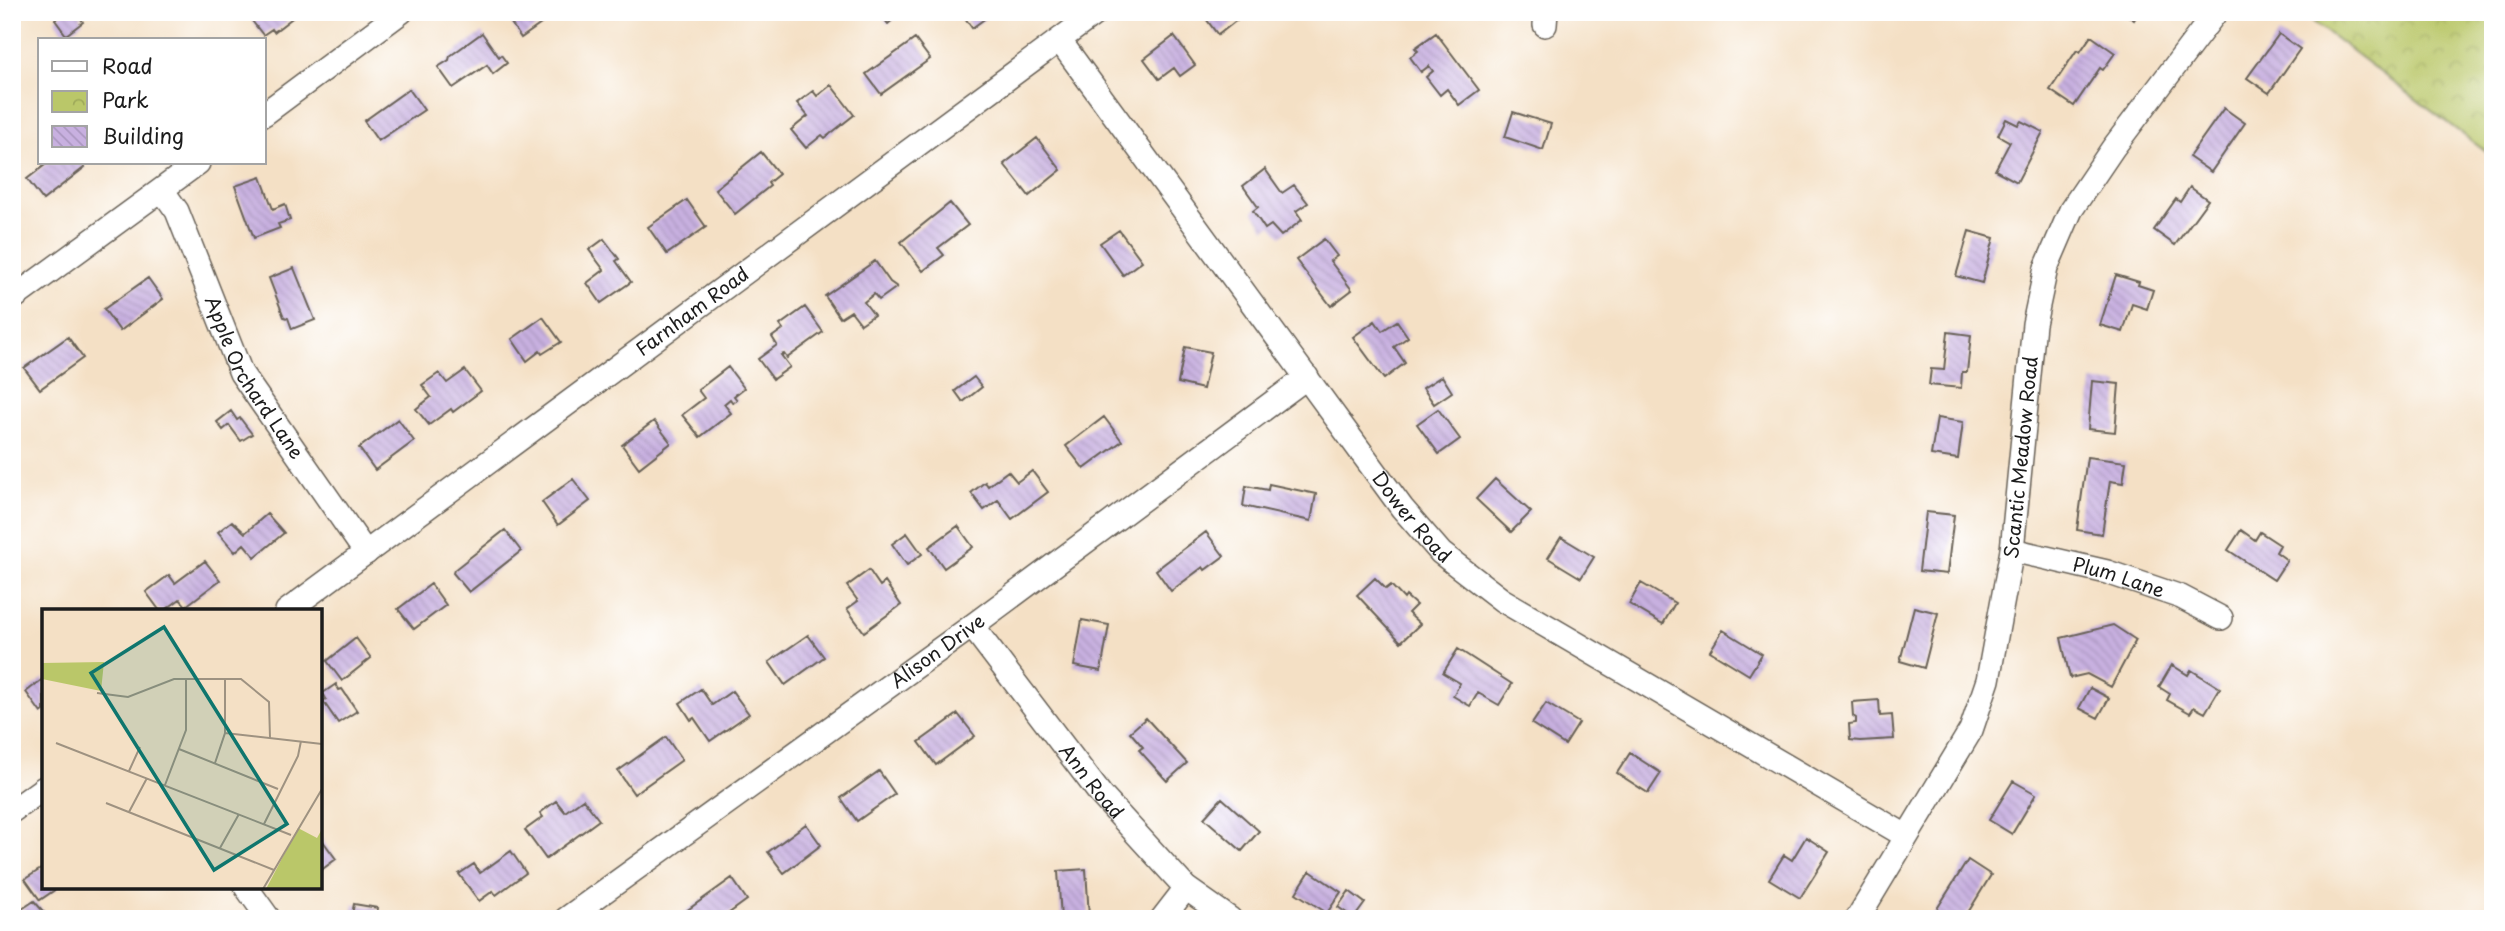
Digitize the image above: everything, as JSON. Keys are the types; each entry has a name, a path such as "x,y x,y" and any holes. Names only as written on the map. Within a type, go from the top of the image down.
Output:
{"street":[{"path":"266,113 401,12"},
{"name":"Farnham Road","path":"290,609 1097,12"},
{"name":"Scantic Meadow Road","path":"1857,919 1971,730 1988,680 2012,550 2034,324 2046,268 2071,210 2113,148 2216,12"},
{"name":"Dower Road","path":"1060,41 1402,508 1441,553 1502,600 1906,836"},
{"path":"12,299 197,164"},
{"name":"Apple Orchard Lane","path":"162,190 177,211 241,373 366,553"},
{"name":"Alison Drive","path":"566,919 972,626 1307,377"},
{"name":"Plum Lane","path":"2012,550 2107,572 2181,597 2221,618"},
{"name":"Ann Road","path":"972,626 1101,795 1186,888 1230,919"},
{"path":"12,811 42,789"},
{"path":"1163,919 1186,888"},
{"path":"247,889 269,919"}],"green space":[{"path":"2300,12 2493,12 2493,157"}],"building":[{"path":"64,12 85,12 80,17 83,22 66,35 55,20"},
{"path":"255,12 300,12 274,32 272,29 263,35 249,17"},
{"path":"514,12 558,12 521,38 507,17"},
{"path":"879,12 894,12 897,16 888,24"},
{"path":"961,12 994,12 972,28"},
{"path":"1201,12 1247,12 1218,35"},
{"path":"2123,12 2139,12 2134,20"},
{"path":"482,33 499,57 501,55 507,63 493,74 487,65 453,88 438,67"},
{"path":"1436,33 1479,90 1459,105 1447,89 1440,95 1426,77 1433,71 1429,66 1421,72 1410,57 1418,51 1415,48"},
{"path":"2279,34 2300,49 2269,93 2247,78"},
{"path":"1174,36 1195,65 1180,76 1174,68 1159,79 1144,59"},
{"path":"2091,36 2115,53 2103,70 2100,68 2074,106 2050,90 2077,50 2080,52"},
{"path":"915,39 930,59 881,94 866,74"},
{"path":"831,85 854,115 825,138 822,135 806,148 791,130 808,116 797,103 813,91 817,96"},
{"path":"409,89 424,110 378,141 364,121"},
{"path":"2224,108 2245,123 2211,172 2189,157"},
{"path":"1513,112 1551,124 1543,150 1505,137"},
{"path":"2006,119 2018,125 2021,121 2043,132 2017,182 1995,170 2010,142 1998,135"},
{"path":"1037,138 1061,170 1029,196 1004,164"},
{"path":"761,152 779,174 768,183 770,186 735,214 715,189"},
{"path":"83,164 85,167 43,200 27,179 45,165"},
{"path":"1265,169 1282,193 1294,185 1308,203 1296,211 1302,220 1281,236 1271,225 1265,229 1253,211 1258,207 1243,186"},
{"path":"261,177 273,209 285,204 290,220 278,224 280,228 254,238 235,186"},
{"path":"2190,187 2208,200 2175,245 2154,230 2176,199 2180,202"},
{"path":"687,200 706,227 667,254 648,227"},
{"path":"950,203 968,225 938,248 944,255 923,271 901,242"},
{"path":"1119,230 1142,261 1123,275 1100,243"},
{"path":"1969,231 1994,238 1982,283 1956,276"},
{"path":"604,239 631,282 601,303 587,283 604,270 589,250"},
{"path":"1324,239 1337,256 1330,261 1352,290 1331,306 1296,260"},
{"path":"875,261 890,282 897,287 879,300 874,294 864,302 874,315 861,324 851,311 840,318 825,296"},
{"path":"294,268 315,320 292,329 288,318 284,317 269,278"},
{"path":"2116,275 2139,282 2138,285 2153,290 2147,309 2132,304 2123,332 2100,325"},
{"path":"148,278 163,299 120,331 104,309"},
{"path":"805,307 823,332 787,358 784,354 781,355 790,367 773,379 758,359 777,345 772,337 783,329 780,325"},
{"path":"543,317 561,342 542,354 540,351 527,361 512,339"},
{"path":"1375,321 1382,331 1397,321 1408,337 1394,347 1405,363 1384,379 1353,337"},
{"path":"1948,332 1971,335 1967,372 1962,372 1961,388 1929,385 1931,369 1944,370"},
{"path":"68,337 83,358 40,389 24,368"},
{"path":"1185,347 1211,352 1203,389 1178,383"},
{"path":"728,367 744,388 734,396 737,400 733,403 730,399 724,404 731,413 700,437 682,415 704,398 698,390"},
{"path":"465,370 481,391 453,412 451,409 429,425 416,409 431,397 422,385 439,373 447,383"},
{"path":"1442,376 1452,392 1434,404 1423,388"},
{"path":"974,377 982,387 963,402 955,391"},
{"path":"2092,381 2119,384 2115,432 2088,429"},
{"path":"1438,409 1460,439 1439,454 1417,424"},
{"path":"231,411 252,434 241,441 229,425 223,430 217,422"},
{"path":"1104,417 1122,441 1084,469 1066,446"},
{"path":"1937,418 1963,422 1958,459 1931,455"},
{"path":"398,419 414,441 375,470 359,448"},
{"path":"654,421 671,443 639,468 622,445"},
{"path":"2087,457 2126,462 2123,483 2110,481 2102,534 2077,530"},
{"path":"1008,471 1017,482 1032,471 1048,492 1012,519 998,500 984,510 971,493 985,482 988,486"},
{"path":"573,479 590,501 558,525 542,502"},
{"path":"1495,479 1531,512 1511,532 1476,499"},
{"path":"1269,484 1316,494 1311,521 1243,506 1246,486 1268,490"},
{"path":"1926,512 1954,515 1947,574 1919,571"},
{"path":"267,514 284,533 255,557 244,544 235,552 218,532 232,521 245,533"},
{"path":"958,526 973,547 944,568 929,547"},
{"path":"505,530 521,551 469,592 453,573 454,570"},
{"path":"2241,530 2255,540 2260,532 2280,545 2276,552 2287,560 2274,580 2228,550"},
{"path":"1206,532 1224,556 1205,570 1203,567 1171,591 1156,570"},
{"path":"907,533 922,554 907,565 892,544"},
{"path":"1561,537 1594,557 1581,578 1548,558"},
{"path":"205,561 220,580 186,606 180,599 167,609 159,609 146,592 169,575 175,583"},
{"path":"869,570 880,586 885,582 901,605 864,632 847,609 858,601 847,586"},
{"path":"1375,578 1386,589 1391,585 1404,599 1406,596 1416,605 1408,613 1420,624 1401,642 1357,595"},
{"path":"1641,583 1675,603 1663,624 1629,604"},
{"path":"431,584 446,605 414,629 398,609"},
{"path":"1914,607 1938,613 1924,668 1900,661"},
{"path":"1082,620 1109,625 1101,671 1074,666"},
{"path":"2113,625 2136,640 2111,687 2087,674 2070,678 2061,638"},
{"path":"1723,630 1762,654 1749,675 1710,651"},
{"path":"808,635 824,657 785,685 769,662"},
{"path":"356,638 371,658 342,681 327,661"},
{"path":"1458,649 1512,684 1499,705 1478,693 1470,706 1453,696 1460,683 1443,673"},
{"path":"2172,665 2188,675 2191,670 2220,688 2205,713 2194,707 2190,713 2167,700 2170,694 2159,687"},
{"path":"42,680 42,712 41,713 26,692"},
{"path":"336,684 357,711 338,723 323,701 326,699 323,693"},
{"path":"2090,688 2109,698 2098,718 2079,708"},
{"path":"701,689 712,705 732,691 749,714 710,741 680,703"},
{"path":"1879,700 1880,716 1892,715 1894,739 1850,740 1849,724 1856,723 1852,702"},
{"path":"1546,703 1579,723 1565,745 1532,724"},
{"path":"958,714 975,736 936,765 919,742"},
{"path":"1146,718 1187,763 1167,781 1139,750 1143,747 1130,732"},
{"path":"666,737 682,760 634,794 618,771"},
{"path":"1630,753 1661,773 1648,793 1617,773"},
{"path":"879,771 895,794 857,821 841,798"},
{"path":"2013,781 2036,794 2012,834 1989,820"},
{"path":"1222,798 1259,831 1242,851 1204,818"},
{"path":"583,799 599,820 546,859 525,830 543,817 540,813 556,801 565,812"},
{"path":"806,824 821,845 784,873 768,852"},
{"path":"1806,837 1829,852 1800,898 1769,879 1784,855 1792,860"},
{"path":"322,840 336,859 322,870"},
{"path":"511,851 526,873 496,895 493,891 479,901 459,874 474,864 480,873"},
{"path":"1968,860 1991,875 1964,919 1938,919 1933,915"},
{"path":"42,868 42,889 56,889 40,900 25,879"},
{"path":"1086,869 1089,917 1061,919 1058,871"},
{"path":"1310,871 1341,892 1327,913 1296,893"},
{"path":"732,878 747,900 721,919 686,919 682,914"},
{"path":"1349,891 1365,903 1354,918 1338,907"},
{"path":"34,901 50,919 24,919 19,911"},
{"path":"354,904 378,908 376,919 351,919"}]}
